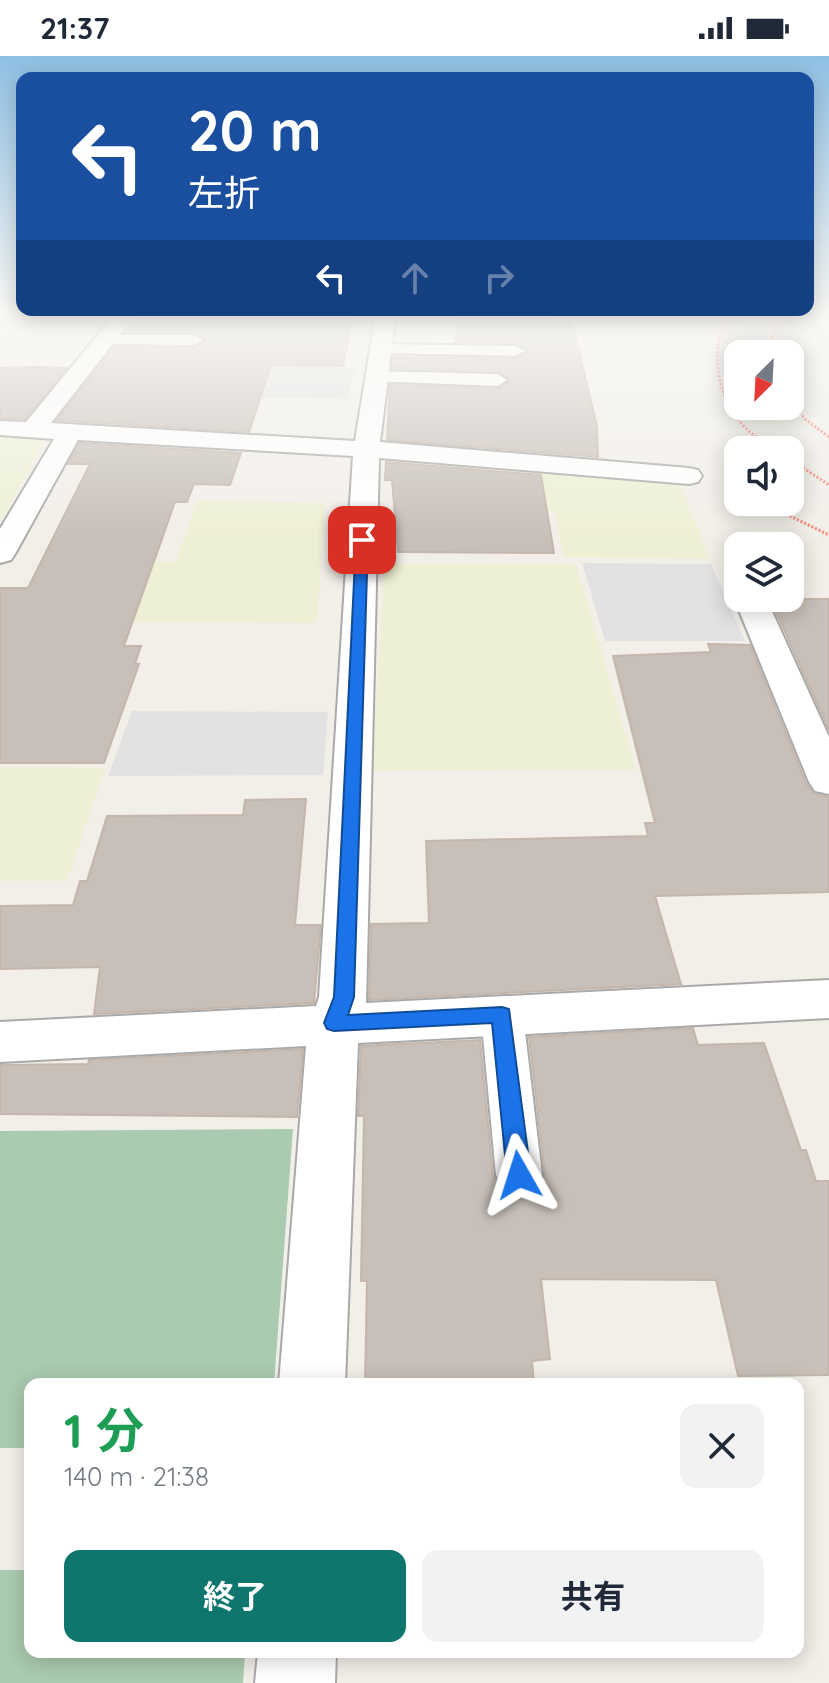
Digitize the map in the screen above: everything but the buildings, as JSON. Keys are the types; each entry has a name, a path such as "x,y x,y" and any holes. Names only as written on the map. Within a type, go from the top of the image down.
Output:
{"street":[{"path":"33,430 66,389"},
{"path":"312,1378 334,1023 344,997 366,449 375,389"},
{"path":"0,428 366,449 689,476"},
{"path":"0,554 70,432"},
{"path":"756,612 829,782"},
{"path":"0,1042 829,999"},
{"path":"295,1683 297,1658"}],"lane":[{"path":"502,1015 519,1175"}],"path":[{"path":"722,389 744,426 758,436"},
{"path":"804,418 829,437"},
{"path":"804,468 829,485"},
{"path":"790,516 829,535"}],"green space":[{"path":"0,437 45,440 0,523"},
{"path":"440,463 662,478 681,486 710,559 564,557 555,511 440,509"},
{"path":"197,500 325,503 317,623 43,621 71,563 176,562"},
{"path":"385,563 576,564 636,770 372,771"},
{"path":"0,767 105,768 67,881 0,881"},
{"path":"293,1129 274,1378 24,1378 24,1448 0,1448 0,1131"},
{"path":"0,1570 24,1570 24,1658 245,1658 243,1683 0,1683"}],"shaded area":[{"path":"216,389 351,389 348,399 212,397"},
{"path":"582,563 711,564 724,593 724,612 732,612 745,641 605,641"},
{"path":"132,711 328,712 323,775 108,776"}],"route":[{"path":"362,540 344,997 334,1023 502,1015 519,1175"}]}
